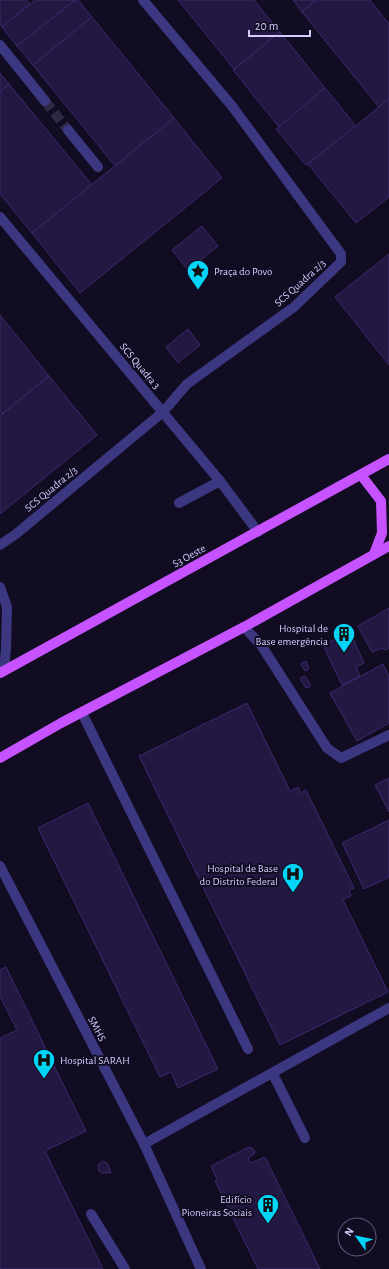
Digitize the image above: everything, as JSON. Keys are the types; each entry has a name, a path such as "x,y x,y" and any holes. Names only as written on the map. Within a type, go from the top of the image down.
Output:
{"main road":[{"name":"S3 Oeste","path":"2,672 389,460"},
{"path":"361,475 381,501 382,533 374,554"},
{"path":"0,758 244,627 389,546"}],"street":[{"name":"SCS Quadra 2/3","path":"0,545 16,534 163,412 187,384 294,307 340,262 341,254 232,106 143,0"},
{"path":"0,45 45,101"},
{"path":"68,130 98,167"},
{"name":"SCS Quadra 3","path":"0,217 220,481 258,532"},
{"path":"179,503 220,481"},
{"path":"0,587 7,607 6,648 2,672"},
{"path":"244,627 261,645 327,748 341,758 389,735"},
{"path":"82,713 248,1049"},
{"name":"SMHS","path":"0,866 3,880 144,1144 201,1269"},
{"path":"144,1144 389,1008"},
{"path":"272,1074 304,1138"},
{"path":"91,1214 124,1269"}],"building":[{"path":"0,0 26,0 30,4 2,27 0,24"},
{"path":"35,0 75,0 17,46 2,27"},
{"path":"75,0 78,0 92,17 33,65 17,46"},
{"path":"178,0 254,0 280,32 234,69"},
{"path":"293,0 316,0 302,12"},
{"path":"316,0 370,0 389,24 389,99 379,107 302,12"},
{"path":"92,17 174,118 115,166 33,65"},
{"path":"280,32 325,88 279,127 233,70"},
{"path":"0,73 9,84 0,92"},
{"path":"9,84 92,185 32,233 0,194 0,92"},
{"path":"325,88 356,126 306,165 276,129"},
{"path":"389,99 389,197 356,223 308,164"},
{"path":"174,118 222,178 80,293 32,233"},
{"path":"202,226 218,246 188,270 172,250"},
{"path":"389,254 389,365 335,297"},
{"path":"0,315 49,376 2,414 0,412"},
{"path":"188,329 200,345 178,363 166,347"},
{"path":"49,376 97,435 0,514 0,416"},
{"path":"389,608 389,648 385,650 381,648 372,652 358,626"},
{"name":"Hospital de Base emergência","path":"350,632 364,663 356,667 360,676 342,685 323,645"},
{"path":"306,661 309,669 305,671 301,664"},
{"path":"383,664 389,676 389,723 357,741 330,693"},
{"path":"304,676 311,686 306,688 300,679"},
{"path":"247,703 290,791 298,787 301,793 306,790 354,888 349,890 351,896 343,900 388,992 280,1045 139,756"},
{"path":"389,778 389,812 375,785"},
{"path":"88,803 218,1069 178,1088 171,1072 160,1077 38,828"},
{"path":"389,820 389,877 364,889 342,843"},
{"name":"Hospital SARAH","path":"6,967 86,1131 45,1151 103,1269 0,1269 0,1038 17,1030 0,996 0,970"},
{"name":"Edifício Pioneiras Sociais","path":"249,1147 255,1151 254,1154 248,1158 251,1163 265,1157 320,1269 258,1269 215,1181 217,1179 211,1166"},
{"path":"103,1161 108,1164 111,1173 102,1173 99,1171 98,1165"}],"tunnel":[{"path":"45,101 68,130"}],"place":[{"name":"Praça do Povo","path":"198,290"},
{"name":"Hospital de Base emergência","path":"344,654"},
{"name":"Hospital de Base do Distrito Federal","path":"293,894"},
{"name":"Hospital SARAH","path":"44,1080"},
{"name":"Edifício Pioneiras Sociais","path":"268,1224"}]}
